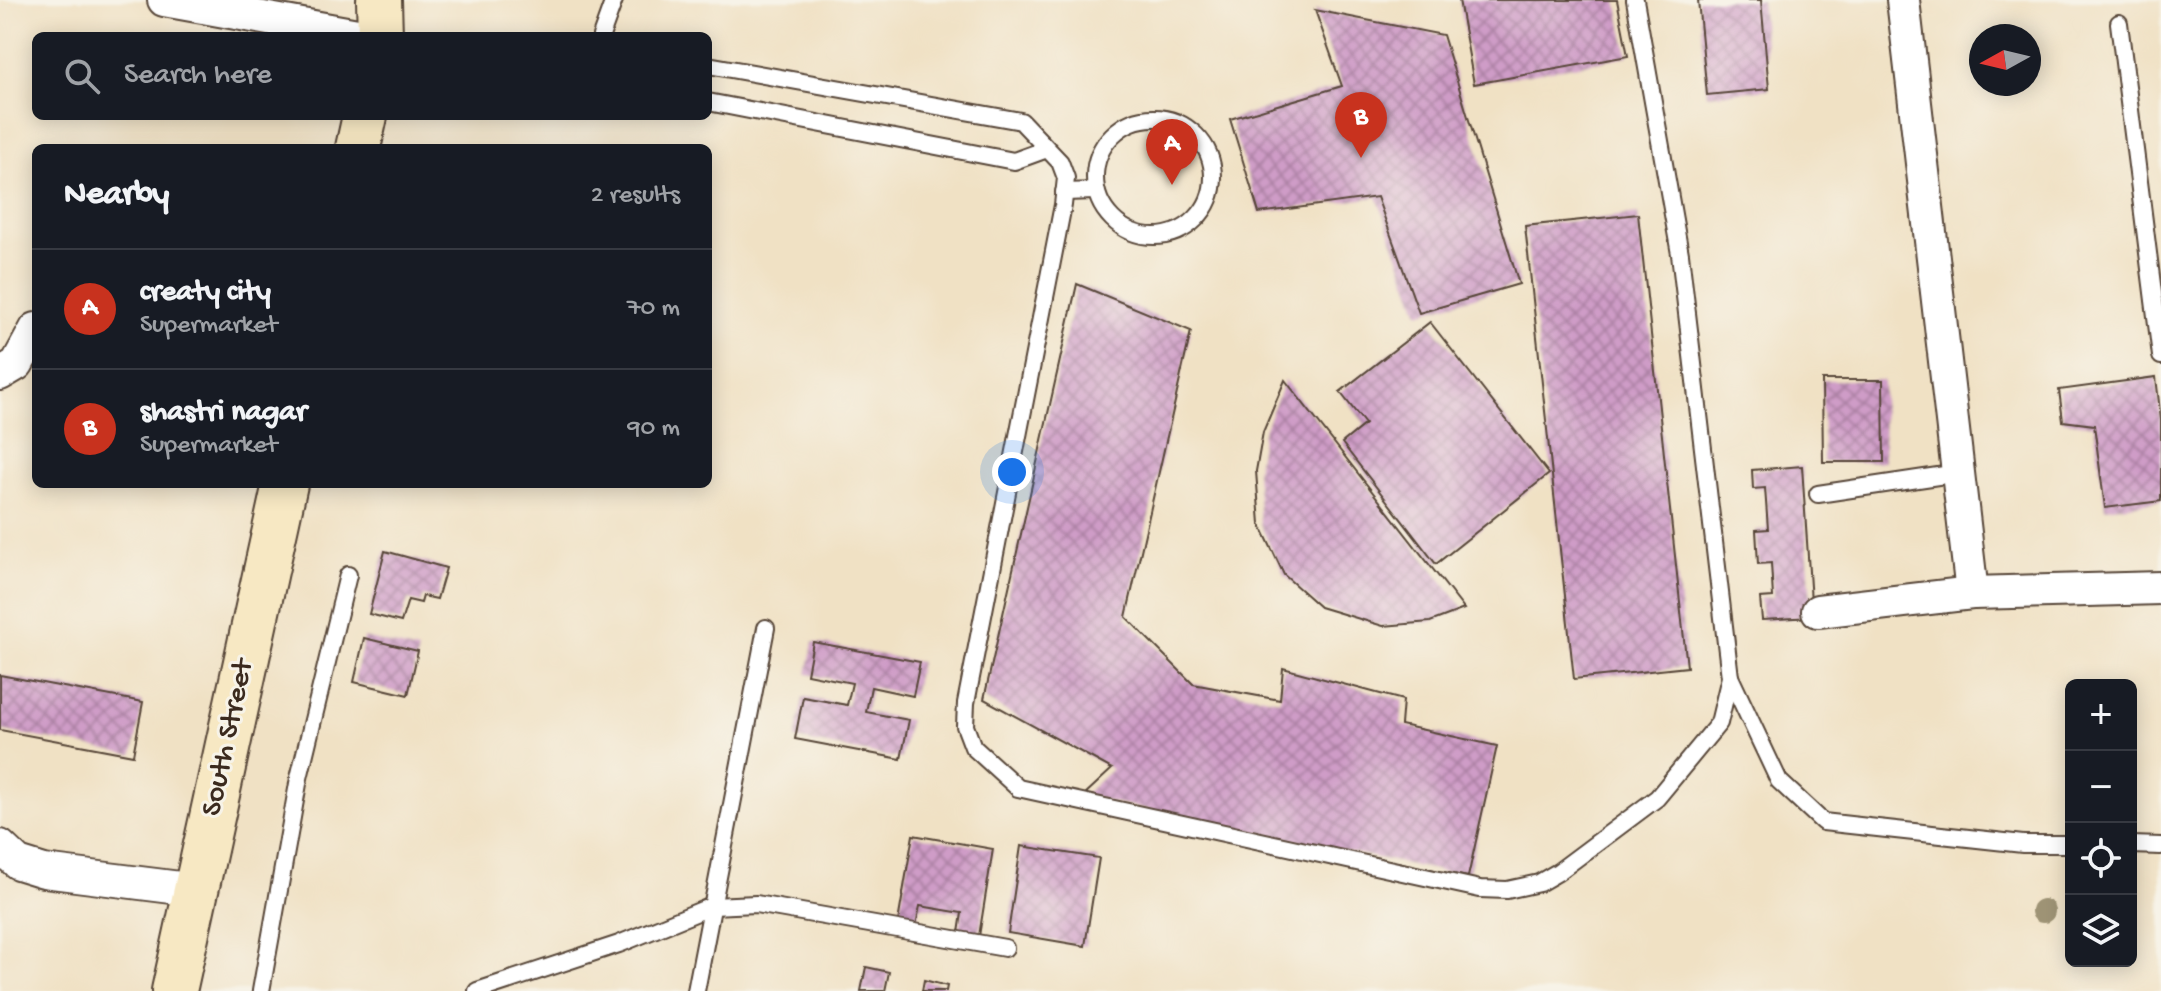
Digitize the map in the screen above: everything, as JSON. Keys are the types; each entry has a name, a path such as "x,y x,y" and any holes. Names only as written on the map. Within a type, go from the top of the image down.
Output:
{"street":[{"path":"164,0 341,32"},
{"path":"379,0 380,32"},
{"path":"1903,0 1972,593"},
{"path":"359,144 364,120"},
{"path":"0,374 17,364 32,336"},
{"name":"South Street","path":"174,991 284,488"},
{"path":"1818,611 1972,593 2161,588"},
{"path":"0,846 18,863 44,871 196,890"}],"lane":[{"path":"602,32 614,0"},
{"path":"1635,0 1680,254 1730,677 1779,781 1823,822 2023,844 2065,844"},
{"path":"2119,23 2161,356"},
{"path":"712,66 1021,121 1060,162 1066,178 1064,192 966,703 965,726 973,747 1018,788 1480,889 1507,890 1539,883 1558,872 1657,798 1719,723 1730,677"},
{"path":"712,103 1014,161 1047,149"},
{"path":"1143,118 1162,118 1181,124 1196,136 1208,152 1213,171 1212,191 1197,217 1174,233 1154,237 1134,233 1117,223 1104,209 1096,191 1095,172 1100,153 1110,137 1125,125 1143,118"},
{"path":"1064,192 1096,191"},
{"path":"1818,494 1958,473"},
{"path":"261,991 299,778 348,575"},
{"path":"696,991 766,628"},
{"path":"2137,845 2161,846"},
{"path":"477,991 633,939 712,906 756,904 1005,948"}],"building":[{"path":"1459,0 1617,0 1628,56 1474,84"},
{"path":"1698,0 1761,0 1769,89 1707,95"},
{"path":"1315,10 1443,35 1519,284 1419,313 1377,197 1259,213 1230,119 1342,86"},
{"path":"1638,214 1687,667 1574,679 1525,226"},
{"path":"1077,284 1191,331 1126,617 1193,684 1280,700 1283,668 1403,700 1401,725 1497,746 1468,877 1083,796 1112,769 984,699"},
{"path":"1430,322 1549,474 1436,564 1342,443 1365,424 1340,392"},
{"path":"2156,377 2161,420 2161,501 2105,508 2094,425 2063,421 2059,390"},
{"path":"1285,380 1464,609 1430,622 1383,626 1320,607 1284,575 1260,524 1256,471 1263,432"},
{"path":"1822,380 1883,380 1884,462 1823,462"},
{"path":"1802,466 1812,617 1762,620 1760,598 1773,597 1771,563 1758,564 1756,530 1768,529 1765,488 1753,489 1752,470"},
{"path":"385,551 446,568 437,599 423,596 421,603 408,600 401,622 369,614"},
{"path":"364,638 418,651 408,695 354,682"},
{"path":"813,642 920,662 913,696 871,687 866,712 909,720 901,759 795,739 803,697 847,705 852,683 807,674"},
{"path":"0,675 143,702 133,755 0,730"},
{"path":"913,835 993,849 979,936 959,933 962,913 920,906 916,925 898,922"},
{"path":"1021,846 1099,858 1085,946 1008,933"},
{"path":"866,967 889,972 885,991 861,991"},
{"path":"924,980 947,986 946,991 922,991"}],"place":[{"name":"shastri nagar","path":"1361,158"},
{"name":"creaty city","path":"1172,185"}]}
